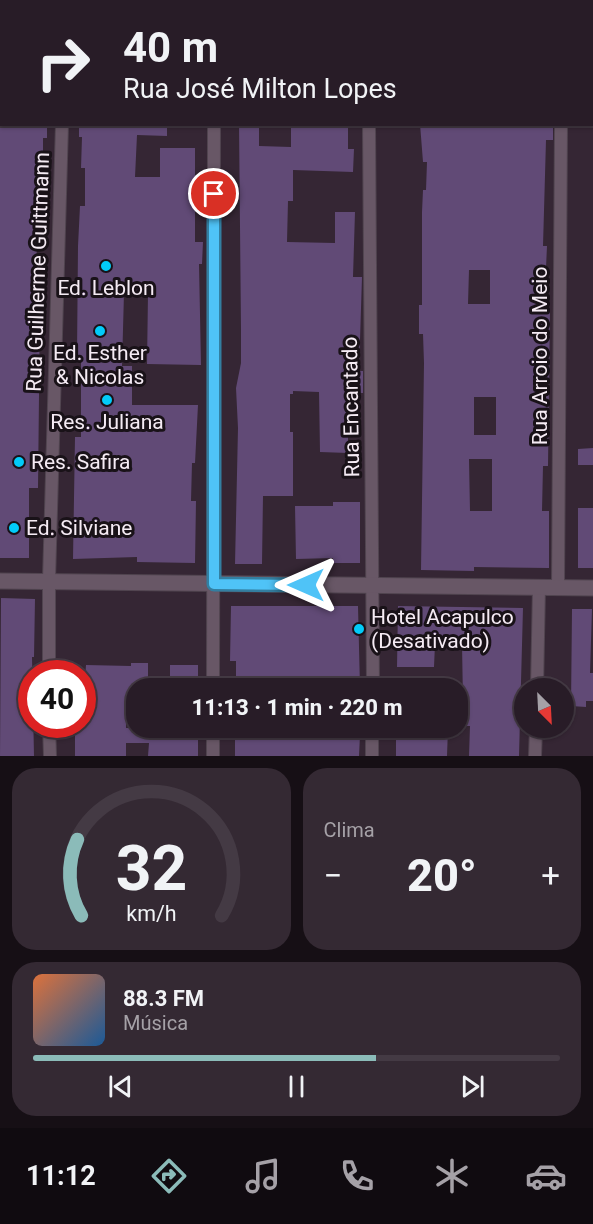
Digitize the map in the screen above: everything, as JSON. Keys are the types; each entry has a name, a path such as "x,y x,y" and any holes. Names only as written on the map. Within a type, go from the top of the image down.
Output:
{"street":[{"name":"Rua Guilherme Guittmann","path":"49,660 49,580 62,126"},
{"path":"213,678 214,126"},
{"name":"Rua Encantado","path":"369,126 373,678"},
{"name":"Rua Arroio do Meio","path":"558,588 561,126"},
{"path":"0,581 593,588"},
{"path":"537,678 540,587"},
{"path":"50,738 50,756"},
{"path":"213,738 213,756"},
{"path":"372,738 372,756"},
{"path":"535,756 536,738"}],"building":[{"path":"0,126 47,126 47,138 43,138 43,164 37,164 36,207 44,207 43,228 37,228 36,303 40,303 38,488 29,488 29,558 0,558"},
{"path":"79,126 167,126 167,136 137,135 135,177 160,177 160,148 195,148 195,242 203,242 202,264 199,264 201,365 147,364 148,293 124,293 122,366 132,366 132,405 198,405 191,501 196,501 195,563 137,562 137,557 73,559 75,437 81,437 81,355 77,355 78,246 80,206 85,206 85,168 81,168 82,137 79,137"},
{"path":"239,126 259,126 259,146 291,147 291,126 348,126 348,149 354,149 353,172 293,170 293,201 288,201 287,242 335,243 335,212 355,212 353,277 362,277 359,371 363,371 363,393 348,393 348,453 320,452 319,392 293,391 293,394 290,394 290,432 293,432 293,496 263,496 262,564 235,564 238,428 236,388 241,363"},
{"path":"420,126 553,126 553,140 546,140 543,246 547,246 546,268 539,268 539,310 550,310 548,466 543,466 542,511 549,511 549,568 474,567 474,571 421,570 424,363 423,334 419,334 419,305 422,305 422,212 427,162 423,162","holes":["469,270 490,270 490,304 468,304","474,397 496,397 496,435 474,435","469,459 492,459 492,511 470,511"]},
{"path":"593,448 593,465 578,465 578,449"},
{"path":"333,502 360,502 360,563 333,563 333,558 296,559 295,506 333,506"},
{"path":"578,508 593,508 593,568 578,568"},
{"path":"1,598 35,599 34,657 32,660 18,660 18,738 34,738 34,756 0,756"},
{"path":"231,606 358,606 360,678 236,678 236,661 230,661"},
{"path":"398,606 523,608 521,678 514,678 514,738 519,738 519,756 469,756 468,678 463,678 462,644 435,644 434,667 397,667"},
{"path":"572,609 592,609 590,673 593,673 593,701 586,701 586,707 574,706 574,678 571,678"},
{"path":"131,663 148,663 148,678 126,678 126,738 198,738 198,756 148,756 149,743 126,743 126,756 75,756 75,738 96,738 96,665 131,666"},
{"path":"170,665 198,665 198,678 170,678"},
{"path":"235,738 360,738 359,756 235,756"},
{"path":"396,738 448,738 447,756 396,756"}],"place":[{"name":"Ed. Leblon","path":"106,266"},
{"name":"Ed. Esther & Nicolas","path":"100,331"},
{"name":"Res. Juliana","path":"107,400"},
{"name":"Res. Safira","path":"19,462"},
{"name":"Ed. Silviane","path":"14,528"},
{"name":"Hotel Acapulco (Desativado)","path":"359,629"}],"route":[{"path":"214,194 214,584 306,585"}]}
